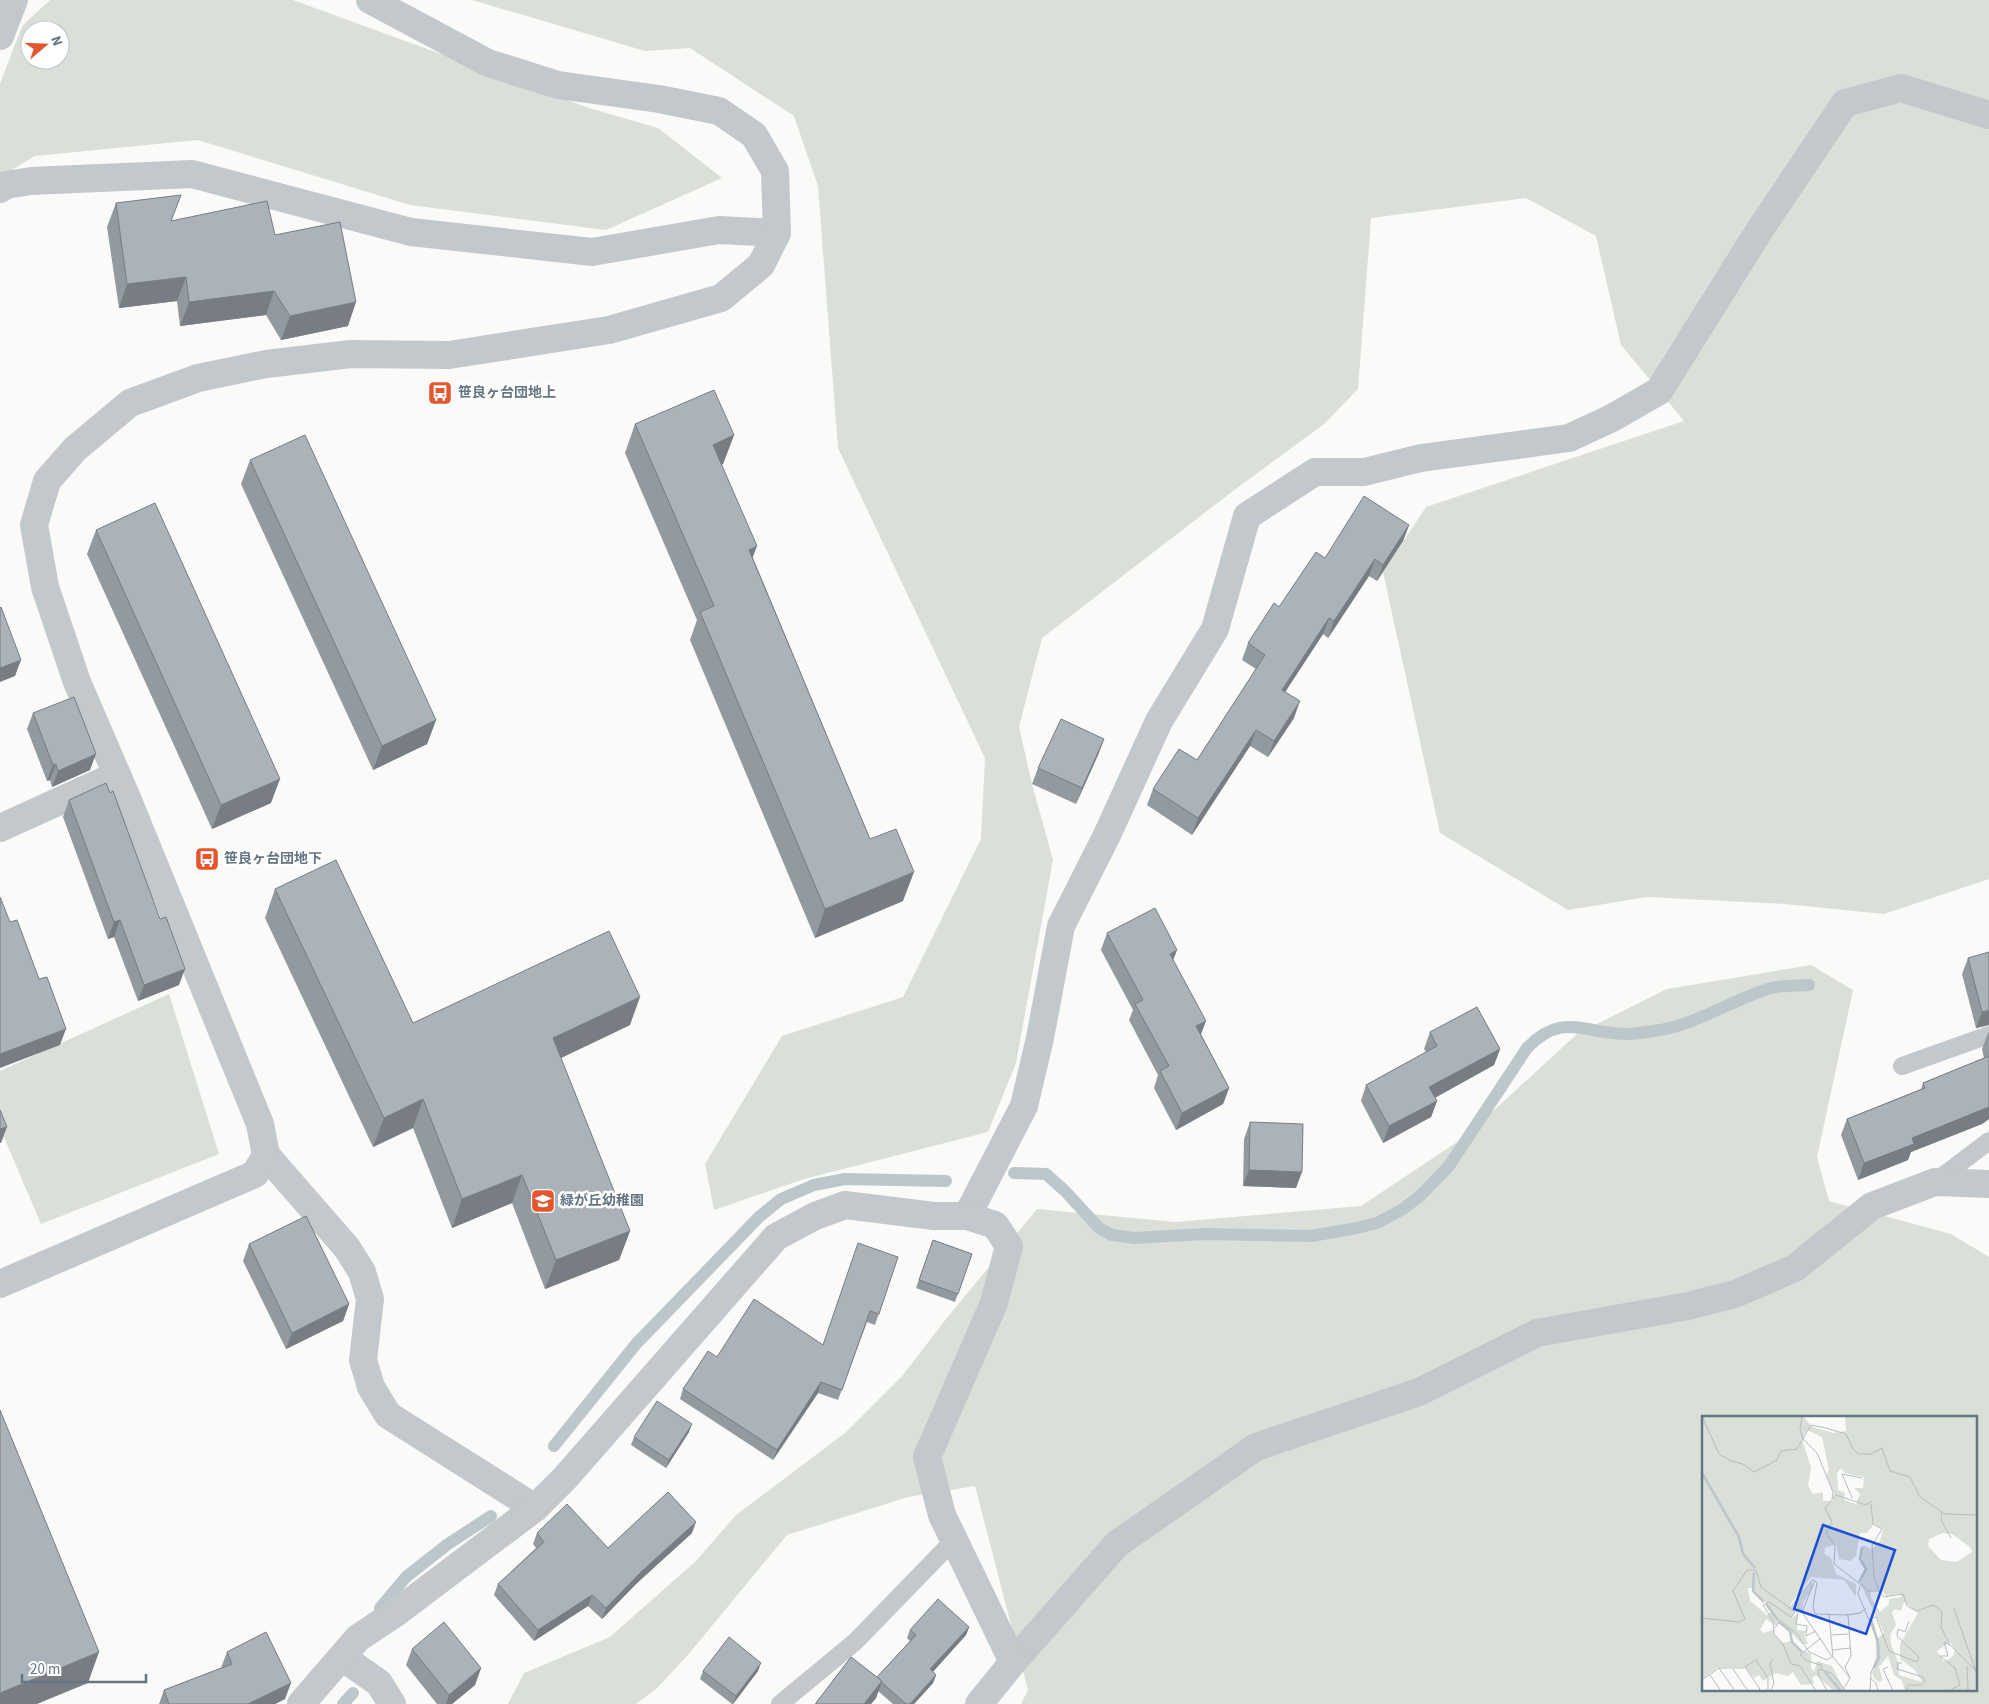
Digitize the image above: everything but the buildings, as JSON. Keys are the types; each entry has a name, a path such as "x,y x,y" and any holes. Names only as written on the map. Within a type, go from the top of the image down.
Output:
{"street":[{"path":"0,36 14,0"},
{"path":"370,0 488,63 558,85 659,99 719,111 754,135 775,171 777,233 761,265 721,298 609,330 449,355 351,354 266,364 198,378 130,403 75,449 47,482 34,525 45,587 77,682 260,1124 266,1155 347,1248 362,1272 370,1299 363,1360 372,1387 388,1415 535,1508"},
{"path":"967,1216 1024,1106 1040,1038 1061,926 1107,835 1159,721 1215,629 1247,516 1315,472 1364,472 1421,458 1569,438 1612,418 1659,391 1759,231 1845,103 1901,88 1989,116"},
{"path":"0,189 6,185 31,181 192,174 411,232 592,252 719,230 777,233"},
{"path":"0,828 117,775"},
{"path":"0,1284 255,1174 266,1155"},
{"path":"979,1704 1117,1544 1256,1447 1419,1392 1537,1333 1688,1306 1735,1294 1795,1268 1872,1206 1935,1182 1989,1184"},
{"path":"301,1704 358,1638 397,1612 535,1508 566,1478 776,1237 815,1216 845,1205 934,1216 967,1216 995,1225 1009,1246 994,1303 927,1457 942,1515 1014,1662"},
{"path":"342,1657 379,1683 392,1704"}],"lane":[{"path":"1902,1066 1989,1035"},
{"path":"1935,1182 1989,1141"},
{"path":"780,1704 856,1641 954,1540"}],"shaded area":[{"path":"50,0 293,0 589,108 658,128 722,178 606,230 410,205 198,140 35,156 0,177 0,84 20,31 20,70 70,70 70,20 28,20"},
{"path":"472,0 1989,0 1989,879 1884,914 1785,904 1647,897 1568,910 1440,833 1383,572 1426,507 1684,421 1621,345 1596,236 1526,198 1371,218 1358,389 1324,424 1229,494 1042,638 1019,727 1032,784 1053,860 1016,1063 988,1132 804,1179 714,1210 705,1164 782,1036 903,997 981,839 985,758 838,448 818,186 794,116 690,48 645,51"},
{"path":"1811,965 1853,990 1817,1157 1829,1201 1951,1234 1989,1257 1989,1704 1021,1704 1028,1690 975,1486 908,1497 787,1535 687,1656 656,1689 636,1704 508,1704 524,1673 610,1637 696,1561 736,1515 845,1433 903,1375 946,1319 1037,1209 1175,1222 1361,1206 1466,1136 1577,1034 1667,989"},
{"path":"169,994 219,1154 41,1224 0,1128 0,1071"}],"waterway":[{"path":"1014,1173 1046,1174 1065,1191 1099,1228 1112,1235 1135,1238 1204,1234 1311,1236 1357,1228 1377,1223 1403,1209 1421,1195 1449,1166 1527,1048 1552,1030 1574,1027 1627,1034 1653,1031 1684,1024 1771,988 1809,985"},
{"path":"554,1446 636,1344 759,1217 781,1199 814,1185 845,1179 946,1181"},
{"path":"380,1608 406,1577 448,1544 491,1516"},
{"path":"343,1704 353,1693"}],"place":[{"name":"笹良ヶ台団地上","path":"440,393"},
{"name":"笹良ヶ台団地下","path":"207,859"},
{"name":"緑が丘幼稚園","path":"543,1201"}]}
